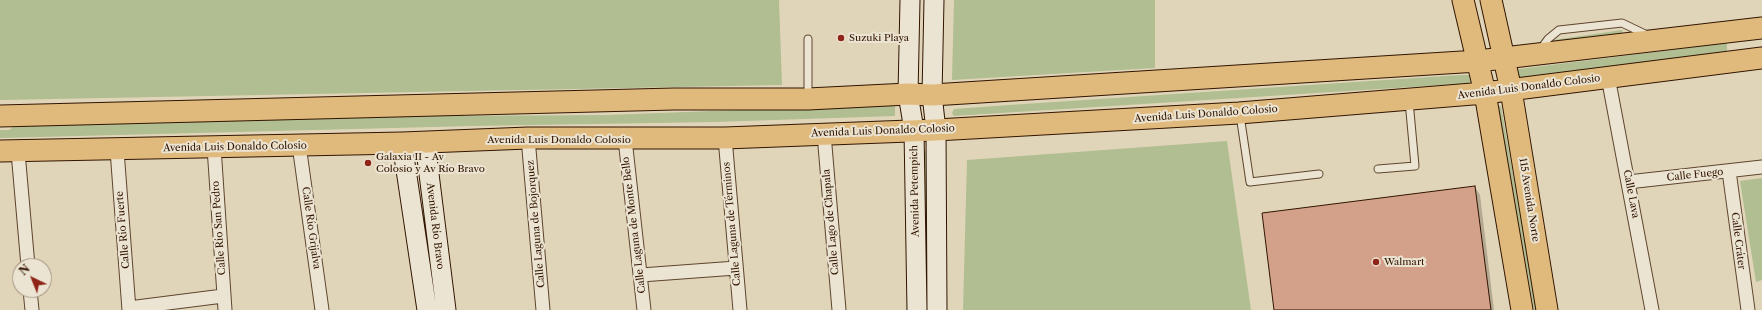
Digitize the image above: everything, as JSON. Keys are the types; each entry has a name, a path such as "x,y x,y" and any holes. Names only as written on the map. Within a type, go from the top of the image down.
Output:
{"main road":[{"name":"Avenida Petempich","path":"910,0 908,94 914,130 917,310"},
{"name":"Avenida Petempich","path":"934,0 932,95 936,130 937,310"},
{"path":"1463,0 1485,93 1522,310"},
{"path":"1492,0 1504,58"},
{"path":"0,116 674,99 808,99 908,94 932,95 1478,61 1752,29 1755,59"},
{"name":"115 Avenida Norte","path":"1504,58 1512,90 1547,310"},
{"name":"Avenida Luis Donaldo Colosio","path":"9,152 214,146 402,143 528,138 725,138 936,130 1239,113 1485,93 1755,59"},
{"name":"Avenida Río Bravo","path":"425,142 446,310"},
{"name":"Avenida Río Bravo","path":"402,143 427,310"}],"street":[{"name":"Calle Lava","path":"1608,77 1652,310"},
{"name":"Calle Lago de Chapala","path":"824,134 838,310"},
{"name":"Calle Laguna de Bojorquez","path":"528,138 543,310"},
{"name":"Calle Laguna de Términos","path":"725,138 740,310"},
{"name":"Calle Laguna de Monte Bello","path":"624,139 644,310"},
{"name":"Calle Río Grijalva","path":"299,145 322,310"},
{"name":"Calle Río San Pedro","path":"214,146 225,310"},
{"name":"Calle Río Fuerte","path":"116,150 129,309"},
{"path":"9,152 27,258"},
{"name":"Calle Fuego","path":"1628,182 1762,167"},
{"name":"Calle Cráter","path":"1729,171 1748,310"},
{"path":"641,275 736,268"},
{"path":"129,309 223,296"},
{"path":"31,298 32,310"}],"lane":[{"path":"808,39 808,99"},
{"path":"1378,169 1415,166 1408,99"},
{"path":"1239,113 1250,182 1319,174"}],"green space":[{"path":"0,0 779,0 782,85 0,100"},
{"path":"954,0 1155,0 1155,68 952,80"},
{"path":"1622,30 1623,35 1554,44 1553,40"},
{"path":"1727,43 1727,52 1516,80 1515,71 1519,69"},
{"path":"1474,75 1475,83 954,116 952,113 954,109"},
{"path":"895,104 895,116 715,122 472,126 0,138 0,130 9,130 17,124 437,116 607,115"},
{"path":"1498,106 1501,106 1537,310 1534,310"},
{"path":"1227,141 1251,310 963,310 967,160"},
{"path":"925,150 927,153 928,310 926,310"},
{"path":"1762,178 1762,280 1756,282 1740,181"}],"building":[{"name":"Walmart","path":"1475,186 1491,310 1274,310 1262,213"}],"place":[{"name":"Suzuki Playa","path":"841,38"},
{"name":"Galaxia II - Av Colosio y Av Río Bravo","path":"368,163"},
{"name":"Walmart","path":"1376,262"}]}
